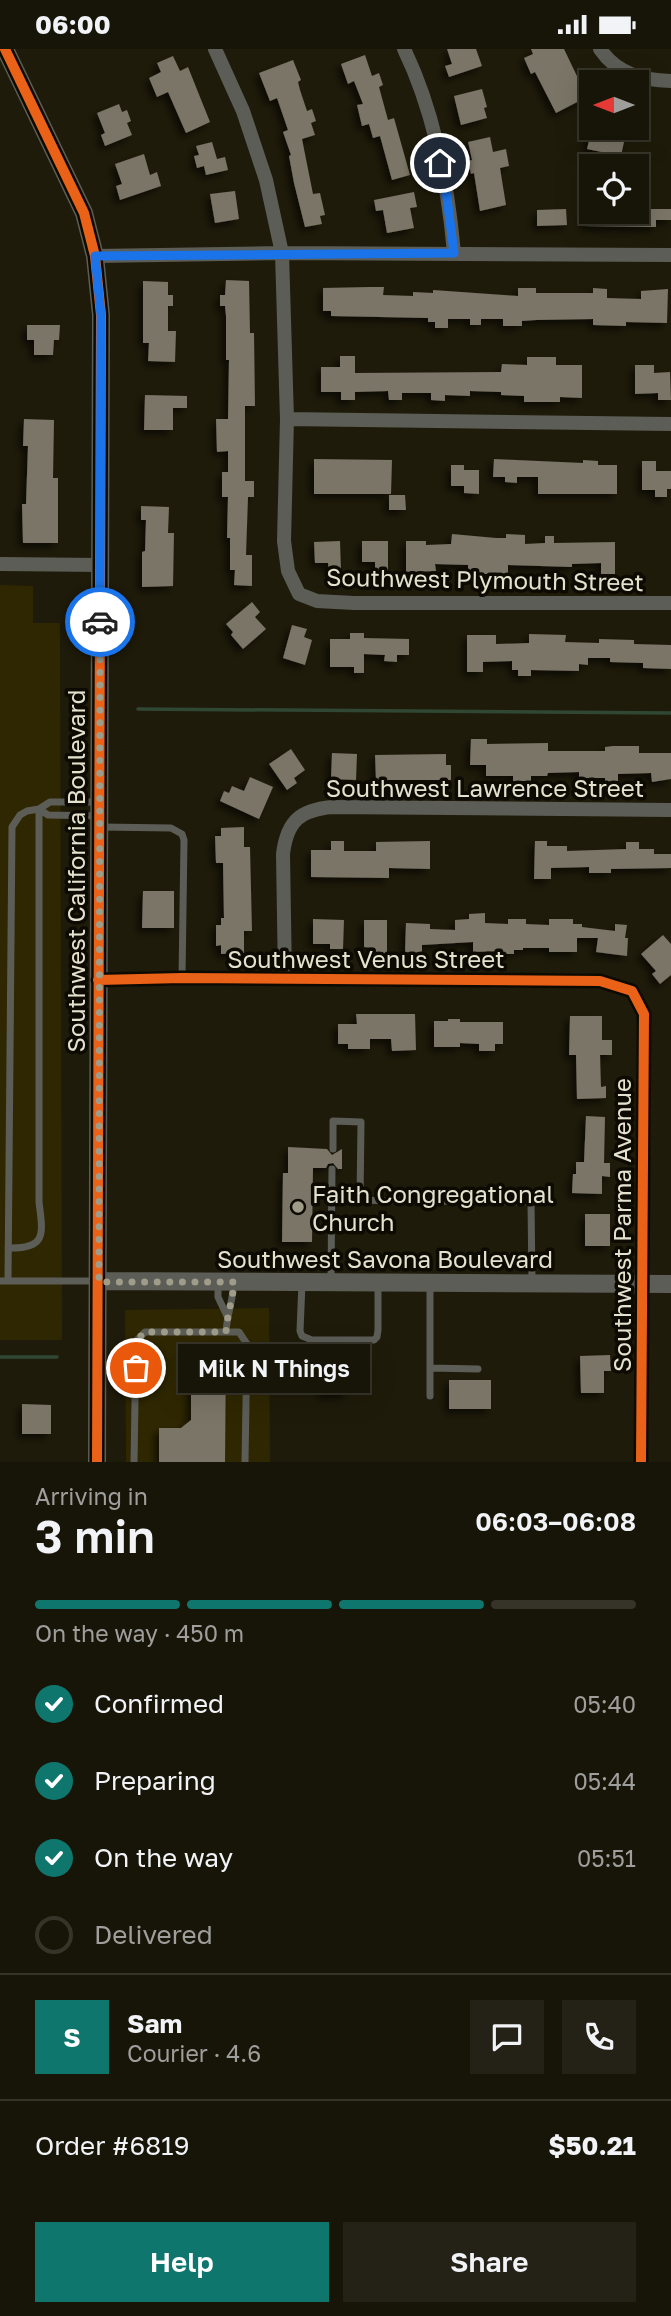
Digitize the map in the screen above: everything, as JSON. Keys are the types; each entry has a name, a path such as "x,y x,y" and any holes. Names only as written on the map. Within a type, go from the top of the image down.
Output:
{"street":[{"name":"Southwest California Boulevard","path":"5,49 85,213 95,256 101,315 97,1462"},
{"path":"215,49 243,111 256,150 282,253 287,419 671,424"},
{"path":"404,49 413,67 433,132 447,198 454,253"},
{"path":"600,49 623,73 671,81"},
{"path":"95,256 282,253 671,255"},
{"name":"Southwest Plymouth Street","path":"287,419 284,541 288,571 299,594 317,601 354,603 671,603"},
{"path":"0,564 101,565"},
{"name":"Southwest Lawrence Street","path":"285,979 283,854 293,824 305,812 332,807 671,810"},
{"name":"Southwest Venus Street","path":"98,980 182,978 600,981 632,991"},
{"name":"Southwest Parma Avenue","path":"632,991 644,1013 641,1462"},
{"name":"Southwest Savona Boulevard","path":"99,1282 671,1284"}],"lane":[{"path":"99,1282 4,1281 9,1248 11,837 12,827 20,815 50,802 100,815 171,828 182,834 182,978"},
{"path":"39,809 48,815 100,815"},
{"path":"9,1248 29,1248 42,1235 39,1202 39,809"},
{"path":"332,1149 333,1121 361,1122 360,1201"},
{"path":"331,1282 332,1168"},
{"path":"332,1200 531,1202 532,1283"},
{"path":"226,1282 218,1297 227,1316"},
{"path":"226,1282 233,1298 227,1316 226,1332"},
{"path":"302,1282 302,1336 312,1340 370,1341 377,1337 378,1282"},
{"path":"430,1283 430,1396"},
{"path":"134,1462 136,1341 145,1332 239,1332 245,1338 245,1462"},
{"path":"430,1368 478,1369"}],"shaded area":[{"path":"0,585 33,586 33,623 60,623 62,1340 0,1340"},
{"path":"269,1308 270,1462 126,1462 125,1310"}],"building":[{"path":"447,49 476,49 482,66 449,77 445,66 452,64"},
{"path":"531,49 564,49 579,80 579,101 556,113 535,72 531,74 524,58 533,54"},
{"path":"365,55 372,76 379,73 383,85 379,87 388,120 394,118 410,175 392,180 380,136 373,138 369,124 362,126 357,105 363,104 354,81 348,84 341,64"},
{"path":"173,56 180,71 188,67 210,122 186,133 168,92 157,97 149,78 161,72 157,63"},
{"path":"293,60 301,80 298,82 307,111 312,109 316,121 311,123 315,135 302,139 313,194 320,193 325,215 320,216 322,224 305,227 294,183 291,155 283,132 288,130 277,98 270,101 259,73"},
{"path":"482,89 487,118 461,125 454,96"},
{"path":"119,104 122,112 127,110 131,121 127,123 132,135 105,146 101,135 105,133 97,113"},
{"path":"490,137 493,152 506,149 509,166 500,168 506,205 480,211 474,173 471,174 468,161 472,160 468,142"},
{"path":"589,140 624,140 621,154 587,149"},
{"path":"212,142 217,159 225,157 228,170 206,175 204,166 197,168 194,156 199,155 196,146"},
{"path":"144,154 150,175 157,172 161,186 120,200 116,186 122,184 115,164"},
{"path":"235,191 239,219 215,223 210,194"},
{"path":"414,192 417,207 410,208 414,228 387,233 383,210 376,211 374,200"},
{"path":"566,209 567,225 537,226 537,210"},
{"path":"649,209 671,209 671,220 656,220 656,227 584,226 649,224"},
{"path":"226,280 249,281 250,333 254,333 255,406 245,406 245,481 254,481 254,497 248,497 246,555 252,555 252,586 234,585 235,570 230,570 230,538 227,538 228,497 222,497 222,472 228,472 228,451 217,452 216,419 228,419 229,360 226,360 226,316 225,306 220,306 220,295 225,295"},
{"path":"143,281 168,282 168,295 173,295 173,306 168,306 168,331 176,331 175,362 148,361 149,343 143,343"},
{"path":"384,287 383,295 413,296 413,292 433,293 433,290 518,296 518,288 536,288 536,293 593,293 593,288 607,289 607,298 641,299 641,291 668,289 667,323 626,322 626,326 593,325 593,319 536,320 522,321 522,326 503,326 503,319 481,319 481,325 470,325 470,319 448,319 448,328 435,328 435,322 428,322 428,318 331,316 331,311 323,311 323,288"},
{"path":"27,325 60,325 59,340 54,340 53,355 34,355 34,340 27,340"},
{"path":"340,356 355,356 355,373 501,372 502,364 527,365 527,357 556,357 556,365 582,365 582,398 560,397 560,402 524,402 524,396 470,391 470,396 445,395 445,401 431,400 431,393 402,393 402,400 389,400 388,391 355,392 355,400 341,400 341,392 321,392 321,367 340,367"},
{"path":"635,365 654,365 654,373 670,372 671,400 658,400 658,393 635,394"},
{"path":"145,395 187,396 187,408 173,408 173,430 144,430"},
{"path":"24,419 54,420 53,478 58,478 58,543 23,543 22,504 26,504 28,446 23,446"},
{"path":"314,459 392,460 391,494 314,494"},
{"path":"494,459 583,463 583,460 598,461 598,465 617,465 617,494 538,494 538,477 517,477 517,483 505,482 505,477 493,477"},
{"path":"642,461 656,461 656,471 671,471 671,489 667,489 667,497 655,497 655,490 642,490"},
{"path":"451,465 464,465 464,470 479,470 479,494 464,493 464,486 451,486"},
{"path":"389,495 405,495 406,510 389,510"},
{"path":"141,506 169,507 168,533 174,533 173,586 142,587 146,520 141,520"},
{"path":"452,534 496,538 506,538 506,534 525,535 525,544 545,543 545,536 554,536 554,543 615,542 615,574 601,574 601,563 572,564 572,567 508,565 508,574 468,574 468,565 435,564 436,571 406,572 406,541 426,541 426,545 451,544"},
{"path":"340,541 341,571 329,571 328,563 315,563 314,542"},
{"path":"362,541 388,541 388,573 375,572 375,562 362,562"},
{"path":"252,602 260,612 255,617 266,629 243,649 226,624"},
{"path":"292,625 307,629 304,637 312,640 305,665 283,658"},
{"path":"350,633 364,633 364,638 409,639 409,655 397,655 397,662 384,661 385,655 364,654 364,673 354,673 354,667 330,667 330,639 350,639"},
{"path":"529,634 566,635 565,642 599,643 599,639 671,645 671,669 643,668 643,663 610,662 610,658 588,658 588,665 579,664 579,671 531,670 531,676 518,676 518,670 512,670 512,661 483,662 483,672 467,672 467,635 496,635 496,644 529,643"},
{"path":"471,739 487,739 487,744 548,743 548,751 605,751 605,747 639,746 639,753 671,753 671,779 652,782 651,773 618,774 618,781 605,782 605,778 579,778 579,772 531,776 531,781 513,781 513,776 486,776 486,765 470,765"},
{"path":"291,749 305,770 294,778 297,783 287,790 269,764"},
{"path":"332,753 357,754 356,780 331,779"},
{"path":"446,754 446,765 451,765 451,780 376,780 375,755"},
{"path":"250,777 273,787 259,819 220,801 224,791 229,793 232,786 244,791"},
{"path":"244,827 244,847 250,847 252,931 244,931 244,953 221,954 221,945 216,946 216,925 221,925 221,918 224,918 223,863 216,863 215,836 221,836 221,828"},
{"path":"331,841 344,841 344,851 376,851 376,842 430,841 430,869 389,868 389,878 311,877 311,850 331,850"},
{"path":"535,841 547,841 547,846 567,846 567,851 626,849 626,842 639,842 639,849 654,849 654,854 671,854 671,868 611,869 611,873 589,873 589,867 551,868 551,879 534,879"},
{"path":"143,891 174,891 174,928 142,928"},
{"path":"485,913 485,923 508,924 508,919 526,919 526,924 549,925 549,919 573,919 573,924 582,924 582,927 615,931 615,924 627,925 627,956 596,952 598,938 577,938 577,952 523,948 514,950 514,954 501,954 501,951 473,952 473,942 422,945 422,953 405,952 406,923 430,924 430,929 455,930 455,920 469,919 469,914"},
{"path":"313,919 344,920 343,949 330,949 330,944 313,944"},
{"path":"364,920 387,920 387,954 375,953 375,948 364,947"},
{"path":"663,935 671,944 671,975 660,984 652,974 656,971 641,954"},
{"path":"356,1014 415,1014 416,1050 392,1051 391,1039 370,1039 370,1049 348,1049 348,1044 338,1044 338,1024 357,1024"},
{"path":"570,1016 602,1016 602,1040 612,1040 612,1055 600,1055 601,1087 606,1086 606,1098 577,1099 576,1055 569,1055"},
{"path":"460,1019 460,1022 503,1022 503,1044 495,1044 495,1051 479,1051 479,1044 460,1043 460,1047 434,1047 434,1021"},
{"path":"586,1116 605,1117 604,1163 610,1163 610,1177 602,1176 602,1194 572,1193 576,1162 584,1162"},
{"name":"Faith Congregational Church","path":"288,1147 327,1149 332,1155 342,1149 342,1169 338,1169 333,1163 326,1168 313,1168 312,1242 282,1242 283,1173 288,1173"},
{"path":"585,1214 610,1214 610,1246 585,1246"},
{"path":"330,1346 340,1346 340,1350 348,1350 348,1394 322,1394 322,1350 330,1350"},
{"path":"191,1350 226,1350 225,1462 159,1462 159,1428 181,1428 191,1420"},
{"path":"610,1355 611,1371 604,1371 604,1393 581,1393 580,1356"},
{"path":"449,1380 491,1380 491,1409 449,1409"},
{"path":"22,1404 51,1405 51,1434 22,1434"}],"waterway":[{"path":"138,709 671,713"},
{"path":"0,1357 57,1357"}],"cycle path":[{"path":"5,49 84,213 95,256 101,315 97,1462"},
{"path":"98,980 182,978 600,981 632,991 644,1014 641,1462"}],"way so far":[{"path":"100,622 99,1282 234,1282 226,1332 145,1332 136,1341 136,1368"}],"place":[{"name":"Faith Congregational Church","path":"298,1207"},
{"name":"Milk N Things","path":"136,1368"}],"route":[{"path":"100,622 101,315 95,256 454,253 440,163"}]}
